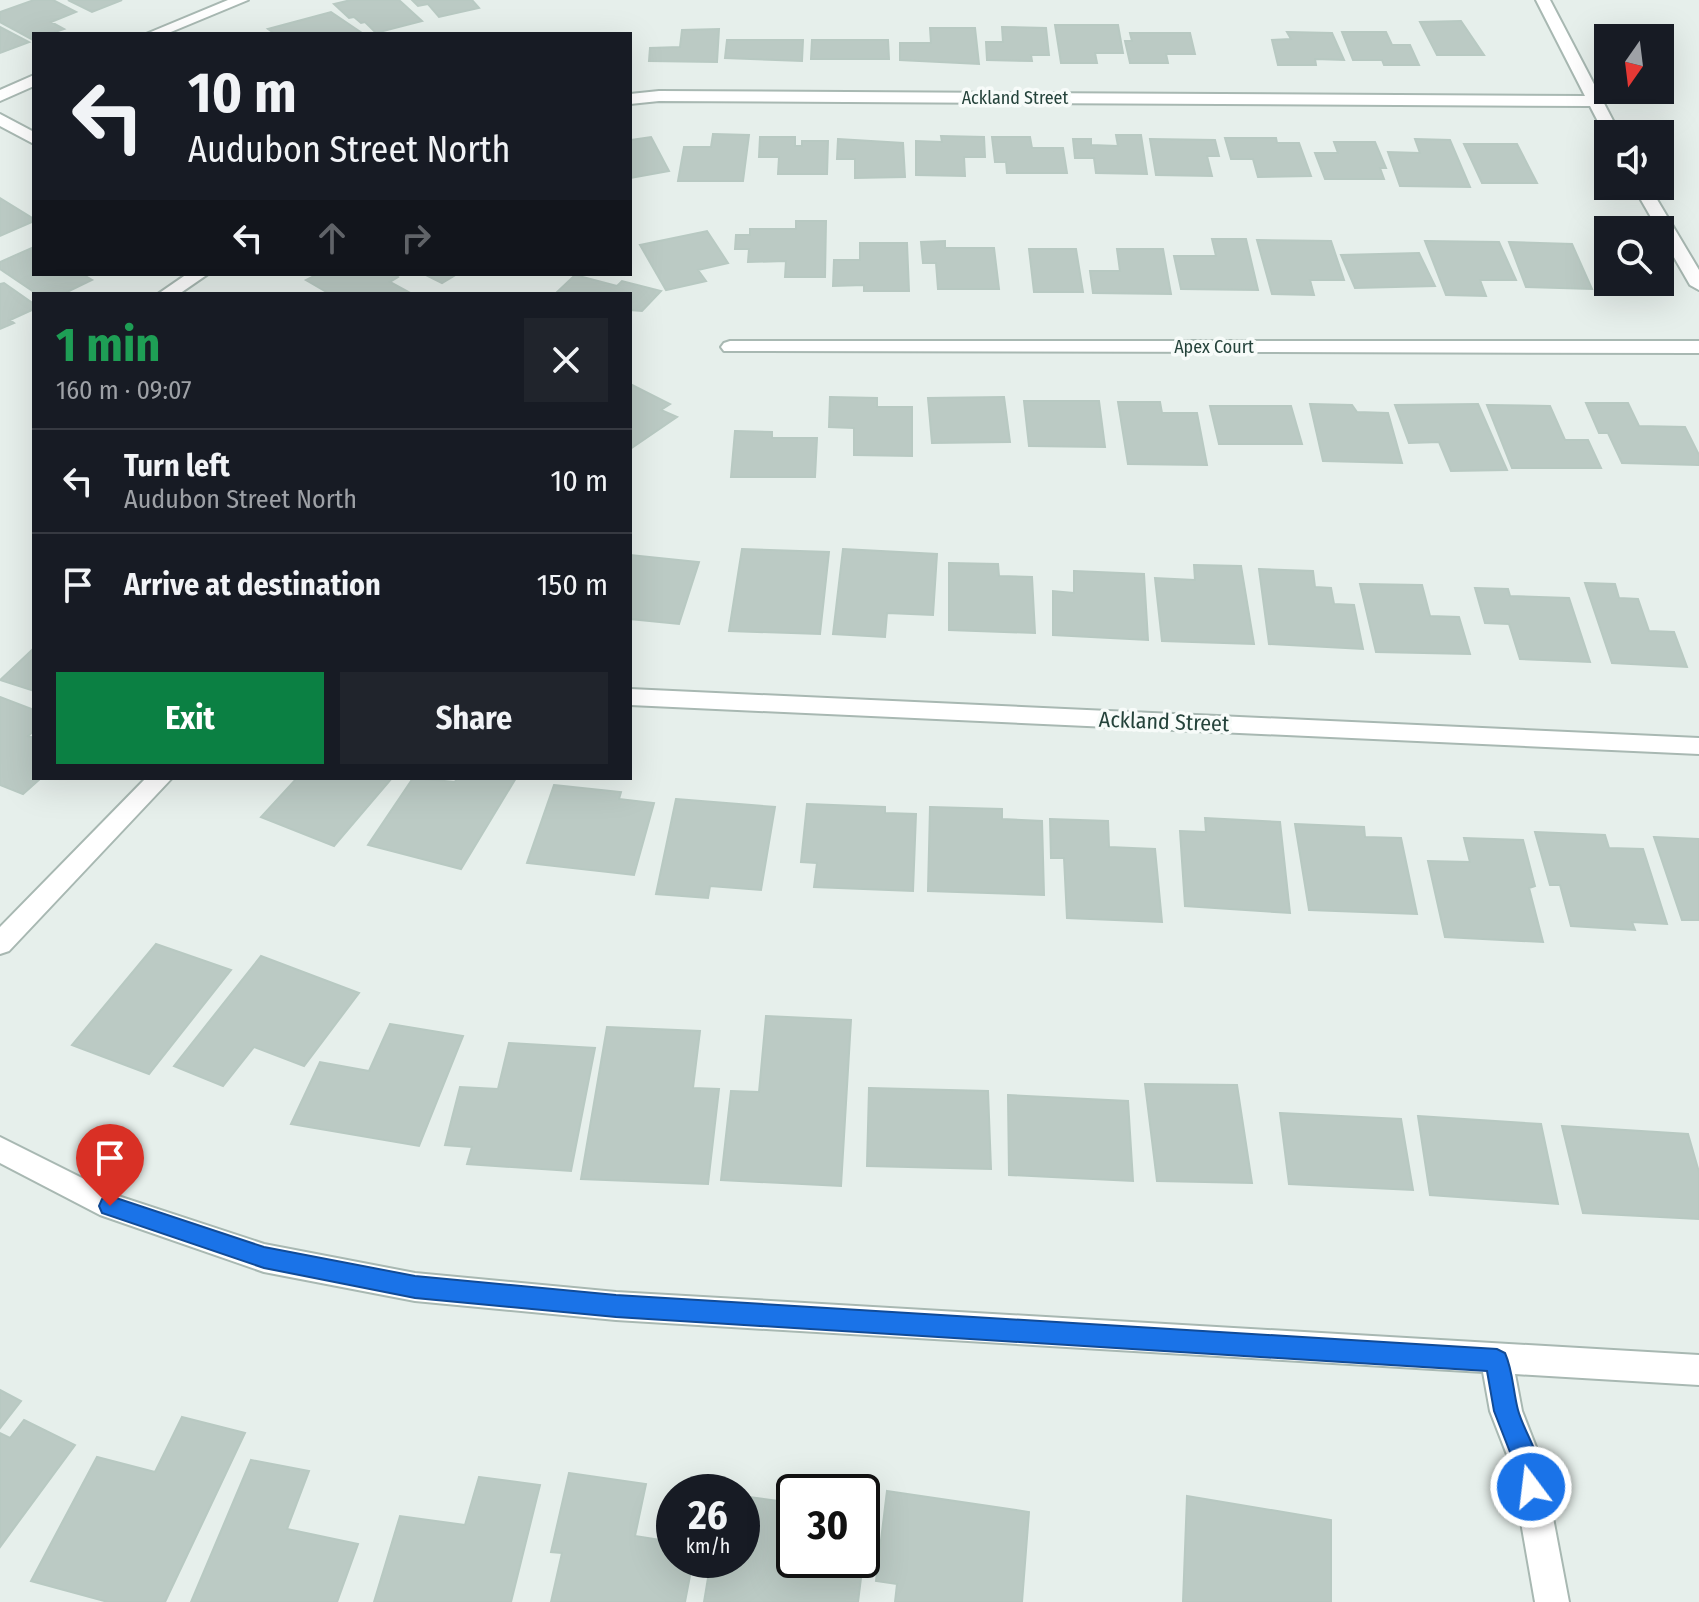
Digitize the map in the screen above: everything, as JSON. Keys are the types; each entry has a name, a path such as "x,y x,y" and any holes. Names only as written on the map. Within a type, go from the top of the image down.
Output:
{"street":[{"path":"158,32 241,0"},
{"path":"1543,0 1604,120"},
{"path":"0,96 32,81"},
{"name":"Ackland Street","path":"632,99 675,96 1593,101"},
{"path":"0,119 32,138"},
{"path":"1649,200 1699,285"},
{"path":"170,292 196,276"},
{"name":"Apex Court","path":"730,347 1699,347"},
{"name":"Ackland Street","path":"632,697 1699,746"},
{"path":"0,944 158,780"},
{"path":"0,1149 110,1206 264,1258 415,1287 616,1306 1497,1361 1699,1370"},
{"path":"1497,1361 1506,1411 1527,1465 1552,1602"}],"building":[{"path":"34,0 53,0 76,12 51,22 64,29 32,32 32,39 0,22 0,12"},
{"path":"68,0 122,0 92,12"},
{"path":"351,0 399,0 422,21 375,32 365,22 349,18 334,4"},
{"path":"412,0 472,0 479,8 439,17 428,4 418,6"},
{"path":"331,12 361,32 272,32 268,29"},
{"path":"1461,21 1484,55 1437,55 1420,22"},
{"path":"1055,25 1118,25 1123,53 1095,53 1097,63 1061,63"},
{"path":"0,27 29,42 0,53"},
{"path":"1002,27 1046,28 1049,55 1031,55 1032,61 987,60 986,42 1003,42"},
{"path":"930,28 975,28 979,64 900,60 900,43 931,43"},
{"path":"719,29 717,62 649,61 650,48 680,47 682,30"},
{"path":"1287,32 1332,33 1344,60 1315,59 1316,65 1278,65 1272,40 1291,39"},
{"path":"1342,32 1386,32 1392,45 1410,45 1419,65 1384,65 1382,60 1353,60"},
{"path":"1130,33 1190,33 1195,54 1166,54 1168,63 1130,63 1125,41 1132,41"},
{"path":"727,40 803,40 802,61 725,58"},
{"path":"812,40 888,40 889,59 811,59"},
{"path":"713,134 749,135 743,181 678,181 684,147 711,147"},
{"path":"1116,135 1141,135 1147,174 1096,173 1094,158 1075,158 1073,139 1091,139 1091,145 1118,146"},
{"path":"941,136 984,137 985,157 964,157 965,176 916,175 916,141 942,142"},
{"path":"651,137 669,171 632,178 632,140"},
{"path":"760,137 795,137 795,146 802,146 802,141 828,141 827,174 778,174 779,157 759,157"},
{"path":"992,137 1030,137 1032,148 1063,148 1067,173 1007,173 1006,162 995,162"},
{"path":"1225,138 1276,138 1277,143 1299,143 1311,176 1258,177 1253,159 1231,159"},
{"path":"838,139 903,143 905,177 855,178 855,159 837,159"},
{"path":"1150,139 1215,140 1219,156 1207,156 1212,176 1156,175"},
{"path":"1415,139 1450,140 1470,187 1400,186 1388,152 1420,153"},
{"path":"1334,142 1375,142 1386,168 1380,168 1384,179 1325,179 1315,153 1338,153"},
{"path":"1464,144 1517,144 1537,183 1482,183"},
{"path":"0,198 32,218 32,222 0,236"},
{"path":"796,221 826,221 825,277 785,277 786,261 748,262 749,249 735,249 736,235 750,235 750,229 796,229"},
{"path":"707,231 728,263 698,270 706,281 666,290 640,245"},
{"path":"1212,239 1246,239 1258,290 1181,289 1174,256 1216,256"},
{"path":"1257,240 1331,241 1344,280 1310,280 1314,295 1272,294"},
{"path":"945,241 945,248 994,248 999,289 938,289 936,263 923,263 921,242"},
{"path":"1425,241 1499,242 1516,280 1480,280 1486,296 1446,295"},
{"path":"1509,242 1572,244 1592,289 1526,287"},
{"path":"860,243 907,243 909,291 864,291 864,285 833,286 834,260 860,260"},
{"path":"32,248 32,276 85,276 92,280 67,292 34,292 0,269 0,262"},
{"path":"1029,249 1076,249 1083,292 1034,292"},
{"path":"1117,249 1163,249 1171,294 1093,293 1090,271 1120,271"},
{"path":"1419,253 1435,286 1355,288 1341,255"},
{"path":"314,276 396,276 390,282 408,292 327,292 306,280"},
{"path":"428,276 454,276 442,283"},
{"path":"574,276 617,286 622,281 661,291 642,311 632,310 632,292 557,292"},
{"path":"4,283 32,303 32,310 10,320 14,323 0,329 0,284"},
{"path":"632,385 670,404 661,410 677,417 632,448"},
{"path":"830,397 877,398 877,407 912,407 912,456 854,455 854,428 829,427"},
{"path":"1004,397 1010,442 932,443 928,398"},
{"path":"1024,401 1099,401 1105,447 1029,446"},
{"path":"1118,402 1160,402 1162,413 1197,413 1207,465 1128,464"},
{"path":"1586,403 1628,403 1639,426 1685,427 1699,455 1699,465 1622,463 1608,433 1599,433"},
{"path":"1310,404 1352,405 1357,412 1388,413 1402,463 1323,461"},
{"path":"1478,404 1507,470 1451,471 1439,442 1409,443 1395,405"},
{"path":"1487,405 1550,406 1565,440 1588,440 1601,468 1512,468"},
{"path":"1210,406 1291,406 1302,444 1219,444"},
{"path":"735,431 772,432 772,438 817,438 815,477 731,477"},
{"path":"742,549 829,552 820,634 729,631"},
{"path":"843,549 937,554 933,615 887,613 885,637 833,634"},
{"path":"632,555 699,562 679,624 632,619"},
{"path":"949,563 998,564 999,576 1032,577 1035,633 949,630"},
{"path":"1194,565 1241,566 1254,644 1162,641 1155,578 1195,580"},
{"path":"1259,569 1313,571 1315,587 1331,588 1334,604 1354,605 1363,649 1269,644"},
{"path":"1074,571 1144,574 1148,640 1053,635 1053,591 1074,593"},
{"path":"1585,583 1615,584 1619,598 1638,599 1649,631 1674,632 1687,667 1612,663"},
{"path":"1360,584 1422,585 1430,616 1459,617 1470,654 1376,652"},
{"path":"1475,588 1508,589 1510,596 1569,598 1590,662 1520,659 1509,624 1485,623"},
{"path":"32,650 32,690 0,680"},
{"path":"0,697 32,709 32,733 28,736 32,737 32,780 39,780 23,794 0,785"},
{"path":"295,780 390,780 334,846 261,817"},
{"path":"412,780 515,780 461,869 368,845"},
{"path":"554,785 621,792 619,799 654,803 634,875 527,863"},
{"path":"676,799 775,807 761,890 710,886 708,898 656,894"},
{"path":"807,804 885,807 885,813 916,814 913,891 814,887 817,863 801,862"},
{"path":"930,807 1002,809 1002,819 1042,821 1044,895 928,891"},
{"path":"1205,818 1280,822 1290,913 1185,906 1180,831 1206,832"},
{"path":"1050,819 1108,821 1109,847 1155,849 1162,922 1067,918 1064,858 1051,858"},
{"path":"1295,824 1364,827 1365,837 1401,838 1417,914 1309,910"},
{"path":"1535,832 1605,835 1609,848 1643,849 1667,924 1632,922 1635,930 1571,926 1560,885 1550,885"},
{"path":"1654,837 1699,839 1699,920 1682,920"},
{"path":"1464,838 1523,840 1535,886 1529,888 1543,942 1445,937 1428,861 1470,862"},
{"path":"156,944 231,970 149,1074 72,1045"},
{"path":"261,956 359,993 304,1066 254,1047 223,1086 174,1066"},
{"path":"766,1016 851,1020 841,1186 721,1180 731,1091 759,1092"},
{"path":"390,1024 463,1036 419,1146 291,1124 320,1062 369,1071"},
{"path":"607,1027 700,1031 693,1088 719,1089 708,1184 581,1179"},
{"path":"509,1043 595,1048 571,1171 467,1164 472,1147 445,1145 460,1087 498,1089"},
{"path":"1145,1084 1237,1085 1252,1183 1157,1181"},
{"path":"869,1088 988,1091 991,1169 867,1166"},
{"path":"1008,1095 1128,1101 1133,1181 1009,1175"},
{"path":"1280,1113 1401,1119 1413,1190 1289,1184"},
{"path":"1418,1116 1541,1124 1558,1204 1430,1195"},
{"path":"1562,1126 1688,1134 1699,1172 1699,1219 1583,1213"},
{"path":"0,1390 21,1401 0,1428"},
{"path":"182,1417 245,1433 165,1602 108,1602 31,1581 97,1457 155,1472"},
{"path":"24,1420 75,1445 0,1547 0,1433 10,1438"},
{"path":"251,1460 309,1471 287,1529 358,1544 337,1602 191,1602"},
{"path":"569,1473 646,1484 635,1536 656,1539 656,1578 690,1578 685,1602 551,1602 562,1553 551,1552"},
{"path":"479,1477 540,1485 511,1602 374,1602 400,1516 465,1525"},
{"path":"887,1491 1029,1512 1022,1602 895,1602 897,1584 876,1581 880,1578"},
{"path":"1187,1496 1331,1520 1331,1602 1183,1602"},
{"path":"760,1498 776,1501 776,1578 861,1578 858,1602 704,1602 708,1578 760,1578"}],"route":[{"path":"110,1206 264,1258 415,1287 616,1306 1497,1361 1506,1411 1527,1465 1531,1487"}]}
